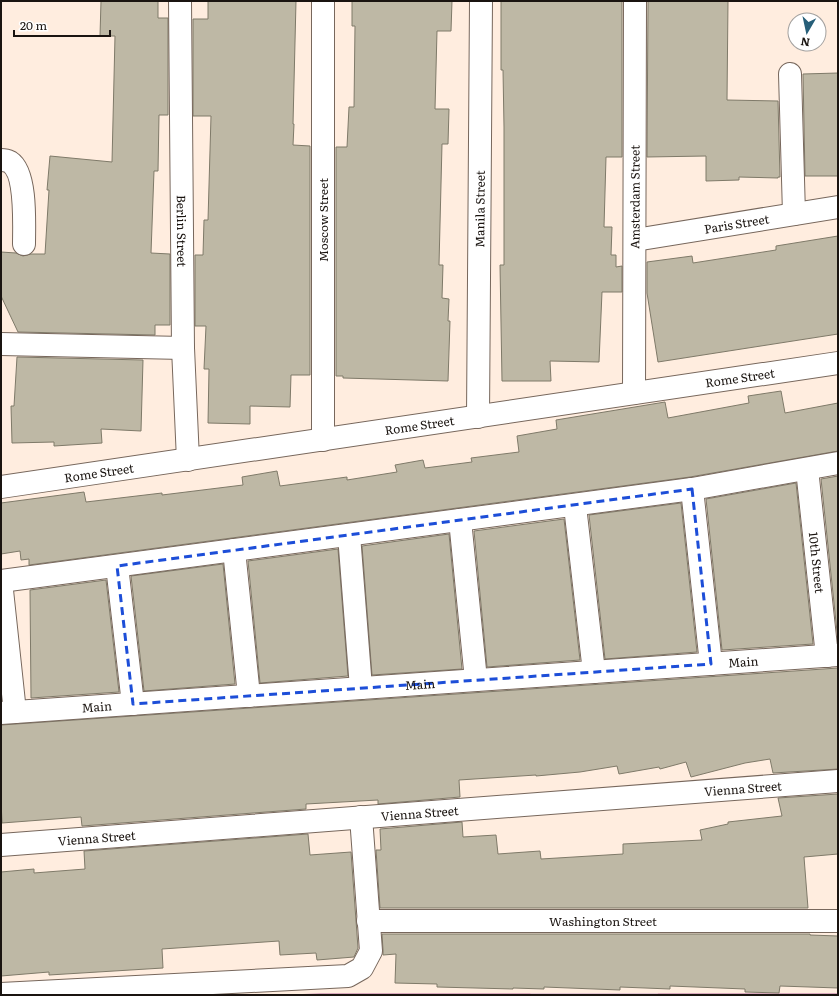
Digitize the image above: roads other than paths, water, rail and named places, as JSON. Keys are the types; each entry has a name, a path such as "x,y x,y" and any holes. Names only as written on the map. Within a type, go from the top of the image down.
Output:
{"street":[{"name":"Berlin Street","path":"180,1 183,348 188,460"},
{"name":"Moscow Street","path":"323,1 323,440"},
{"name":"Manila Street","path":"478,417 481,1"},
{"name":"Amsterdam Street","path":"634,393 635,1"},
{"path":"790,74 794,214"},
{"path":"1,160 10,162 19,175 22,190 24,244"},
{"name":"Paris Street","path":"635,240 838,207"},
{"path":"1,344 183,348"},
{"name":"Rome Street","path":"1,487 838,363"},
{"path":"8,712 1,581 575,506 692,489 838,463"},
{"name":"10th Street","path":"807,468 833,655"},
{"path":"692,489 710,664"},
{"path":"575,506 594,672"},
{"path":"460,520 476,680"},
{"path":"349,535 360,688"},
{"path":"234,550 249,696"},
{"path":"117,566 133,704"},
{"name":"Main","path":"8,712 833,655"},
{"name":"Vienna Street","path":"1,845 838,781"},
{"path":"1,994 348,976 362,968 371,951 361,817"},
{"name":"Washington Street","path":"368,921 838,921"}]}
